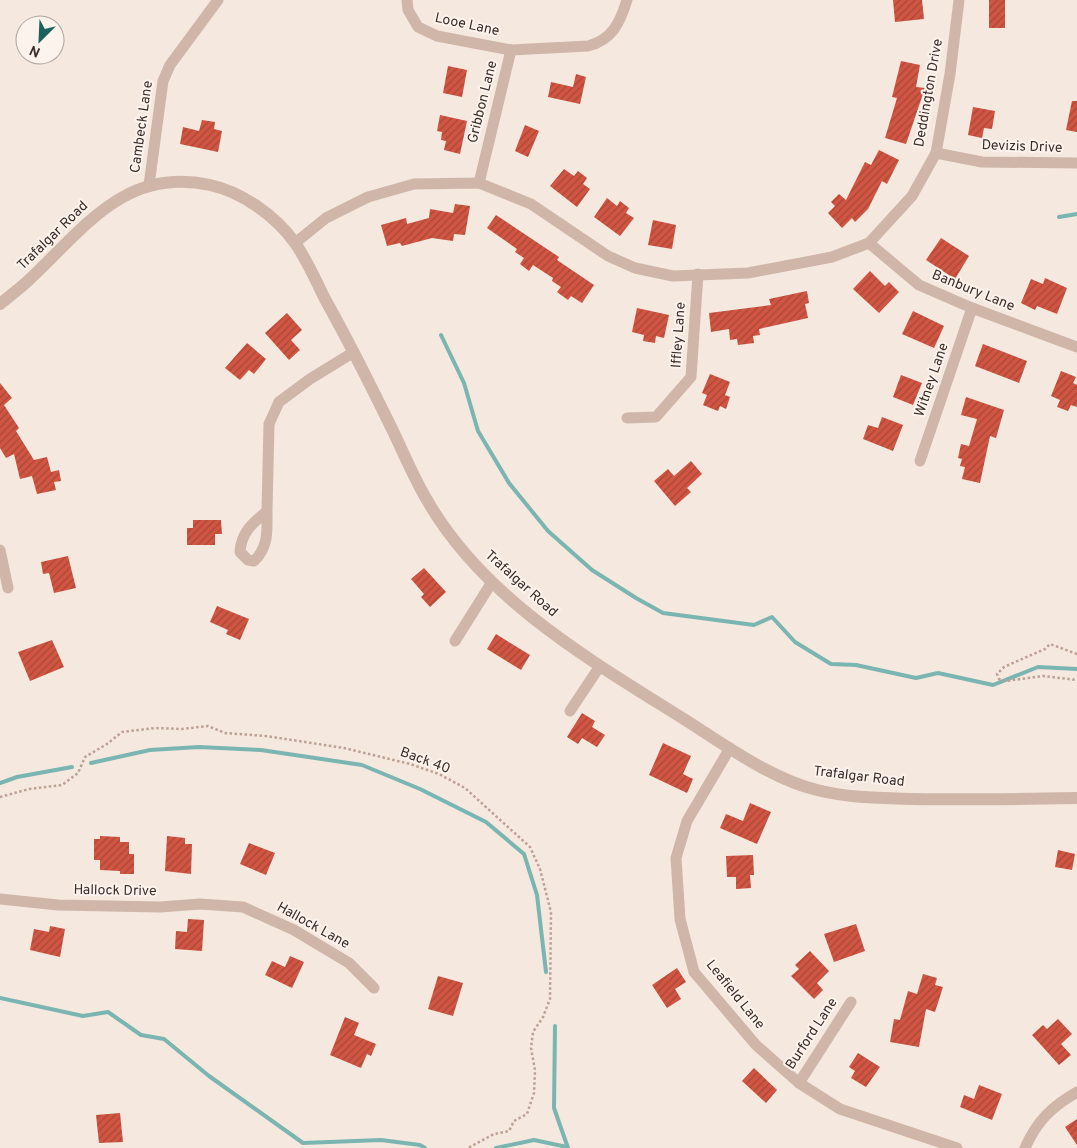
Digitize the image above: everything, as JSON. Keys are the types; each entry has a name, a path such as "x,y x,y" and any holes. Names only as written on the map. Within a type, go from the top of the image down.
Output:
{"street":[{"name":"Cambeck Lane","path":"149,185 163,81 170,66 218,0"},
{"name":"Looe Lane","path":"407,0 412,20 427,32 511,50"},
{"name":"Gribbon Lane","path":"479,183 511,50 588,46 600,43 611,35 618,24 627,0"},
{"name":"Deddington Drive","path":"295,242 326,218 368,197 414,184 479,183 531,204 608,256 635,268 673,276 748,272 832,257 869,243 912,196 936,153 950,74 959,0"},
{"name":"Devizis Drive","path":"936,153 982,162 1077,163"},
{"name":"Trafalgar Road","path":"0,304 31,279 94,214 124,196 149,185 188,182 212,185 234,194 271,216 295,242 354,352 427,501 457,544 492,582 544,626 600,666 730,748 770,771 816,790 881,798 983,800 1077,798"},
{"name":"Banbury Lane","path":"869,243 919,285 972,308 1077,347"},
{"name":"Iffley Lane","path":"627,418 656,417 691,377 698,274"},
{"name":"Witney Lane","path":"920,461 972,308"},
{"path":"268,511 269,424 279,402 310,379 354,352"},
{"path":"0,550 8,588"},
{"path":"455,641 492,582"},
{"path":"570,711 600,666"},
{"name":"Leafield Lane","path":"730,748 687,821 676,858 680,919 694,972 756,1044 799,1083 840,1109 957,1148"},
{"name":"Hallock Drive","path":"0,899 58,906 160,907 200,904 230,906"},
{"name":"Hallock Lane","path":"230,906 243,907 294,930 349,963 374,988"},
{"name":"Burford Lane","path":"799,1083 851,1002"},
{"path":"1025,1148 1034,1128 1057,1103 1077,1092"}],"path":[{"path":"1077,654 1050,644 1046,649 1004,667 998,674 999,679 1006,682 1043,676 1077,680"},
{"name":"Back 40","path":"0,797 29,789 62,785 78,773 85,757 107,744 122,732 155,728 182,729 208,726 225,733 266,736 344,748 410,764 439,774 464,788 530,847 540,869 551,912 550,998 543,1017 533,1032 531,1048 535,1070 534,1094 527,1114 514,1122 509,1131 494,1134 468,1148"}],"building":[{"path":"893,0 922,0 924,19 895,22"},
{"path":"989,0 1005,0 1005,28 989,28"},
{"path":"901,61 920,65 916,87 925,88 906,144 885,138 897,98 892,97"},
{"path":"448,66 467,70 462,97 443,93"},
{"path":"576,74 586,77 580,104 548,97 551,82 573,87"},
{"path":"1072,101 1077,101 1077,132 1066,130"},
{"path":"973,107 995,111 992,129 984,128 982,138 968,135"},
{"path":"440,115 467,121 460,154 444,150 446,141 441,140 442,132 437,131"},
{"path":"202,120 215,122 214,129 222,131 218,152 180,144 183,127 199,131"},
{"path":"525,125 539,131 528,157 515,151"},
{"path":"879,150 899,160 887,184 882,181 868,209 855,222 852,218 842,228 828,213 835,206 831,202 839,194 846,200 865,162 871,165"},
{"path":"564,169 574,176 578,171 587,178 583,184 590,189 577,207 550,186"},
{"path":"607,198 617,206 620,201 629,208 626,213 634,218 620,236 594,217"},
{"path":"455,204 470,206 465,235 454,234 453,241 432,238 402,246 400,243 387,246 381,225 406,218 407,224 429,218 430,209 453,213"},
{"path":"496,215 559,257 557,260 594,285 582,303 571,296 568,300 557,292 561,287 552,281 553,278 533,265 529,271 520,264 524,258 515,252 517,249 487,228"},
{"path":"653,220 676,225 672,249 648,245"},
{"path":"941,238 969,256 955,279 926,260"},
{"path":"870,271 885,286 889,282 899,292 879,313 853,289"},
{"path":"1045,278 1067,288 1057,314 1037,306 1035,310 1021,303 1031,279 1043,284"},
{"path":"807,291 809,303 805,304 808,318 759,329 760,335 753,336 754,343 738,345 737,339 730,340 729,329 711,332 709,313 771,305 769,299"},
{"path":"637,308 669,315 664,338 656,336 655,343 643,341 644,335 632,332"},
{"path":"913,311 944,326 934,348 902,334"},
{"path":"287,313 302,330 291,340 300,350 289,360 265,333"},
{"path":"247,343 266,359 254,374 249,370 240,380 225,368"},
{"path":"983,344 1027,361 1019,383 975,366"},
{"path":"1061,371 1076,377 1073,383 1077,385 1077,407 1071,405 1068,411 1057,407 1060,400 1051,396"},
{"path":"710,374 730,382 725,395 730,397 726,409 720,406 718,411 703,405 707,395 702,393"},
{"path":"901,375 922,383 913,405 893,397"},
{"path":"0,383 12,398 4,405 19,428 16,431 34,460 47,457 51,472 59,470 61,481 54,482 56,490 37,494 32,476 20,479 14,454 6,458 0,448"},
{"path":"966,397 1004,410 996,438 990,436 980,483 962,479 965,467 960,466 962,459 958,458 961,444 969,446 977,419 961,415"},
{"path":"882,417 903,425 893,451 863,439 868,425 878,428"},
{"path":"691,461 702,474 687,488 691,492 675,506 654,481 668,469 674,476"},
{"path":"193,520 221,520 222,534 215,534 215,545 187,545 187,528 193,528"},
{"path":"68,556 76,588 54,593 49,573 43,574 41,562"},
{"path":"424,568 446,592 430,607 421,597 424,594 411,579"},
{"path":"217,606 249,619 240,640 226,634 228,630 210,622"},
{"path":"496,634 530,655 521,670 487,649"},
{"path":"52,640 64,667 30,681 18,652"},
{"path":"582,713 595,721 592,727 605,735 597,747 582,738 578,744 567,737"},
{"path":"663,743 691,756 683,774 693,779 687,793 649,775"},
{"path":"750,803 771,812 757,844 720,828 726,814 743,821"},
{"path":"100,836 120,837 120,842 129,842 129,854 134,854 134,874 120,874 120,871 100,870 100,860 94,860 94,839 100,839"},
{"path":"167,836 185,838 185,844 192,844 191,874 165,871"},
{"path":"249,843 275,853 266,875 240,864"},
{"path":"1058,850 1075,854 1072,870 1055,867"},
{"path":"753,855 754,875 750,875 751,888 736,889 736,877 727,877 726,856"},
{"path":"188,919 204,920 202,951 175,949 176,931 187,932"},
{"path":"856,924 865,951 834,962 824,934"},
{"path":"50,926 65,929 60,957 30,950 34,929 49,932"},
{"path":"810,951 829,971 817,983 823,990 814,999 791,976 799,969 795,965"},
{"path":"290,956 304,962 292,988 265,975 272,961 285,967"},
{"path":"677,968 686,982 675,989 681,999 667,1008 652,985"},
{"path":"923,974 937,978 935,985 943,987 935,1012 926,1009 919,1047 890,1042 894,1019 900,1020 908,991 917,994"},
{"path":"438,976 463,983 453,1016 428,1009"},
{"path":"345,1017 359,1023 354,1035 376,1044 371,1056 367,1054 361,1068 330,1055"},
{"path":"1058,1019 1072,1034 1061,1044 1071,1055 1059,1065 1032,1035 1043,1025 1047,1029"},
{"path":"858,1053 880,1067 866,1087 851,1078 855,1071 849,1067"},
{"path":"754,1068 777,1090 766,1103 742,1081"},
{"path":"979,1085 1002,1094 992,1120 960,1107 964,1095 974,1099"},
{"path":"120,1113 123,1142 99,1143 96,1115"},
{"path":"1077,1119 1077,1145 1065,1127"}],"waterway":[{"path":"1059,217 1077,214"},
{"path":"441,335 464,383 478,431 509,483 548,531 592,570 663,613 754,625 772,617 795,642 831,664 856,665 916,678 938,673 993,685 1038,667 1077,669"},
{"path":"91,763 150,750 199,747 261,750 362,765 420,789 486,822 524,854 537,895 546,972"},
{"path":"0,783 17,777 72,767"},
{"path":"0,998 83,1016 108,1012 141,1035 164,1039 209,1076 303,1143 381,1140 420,1145 425,1148"},
{"path":"555,1026 554,1108 568,1148"},
{"path":"496,1148 534,1140 567,1147"}]}
